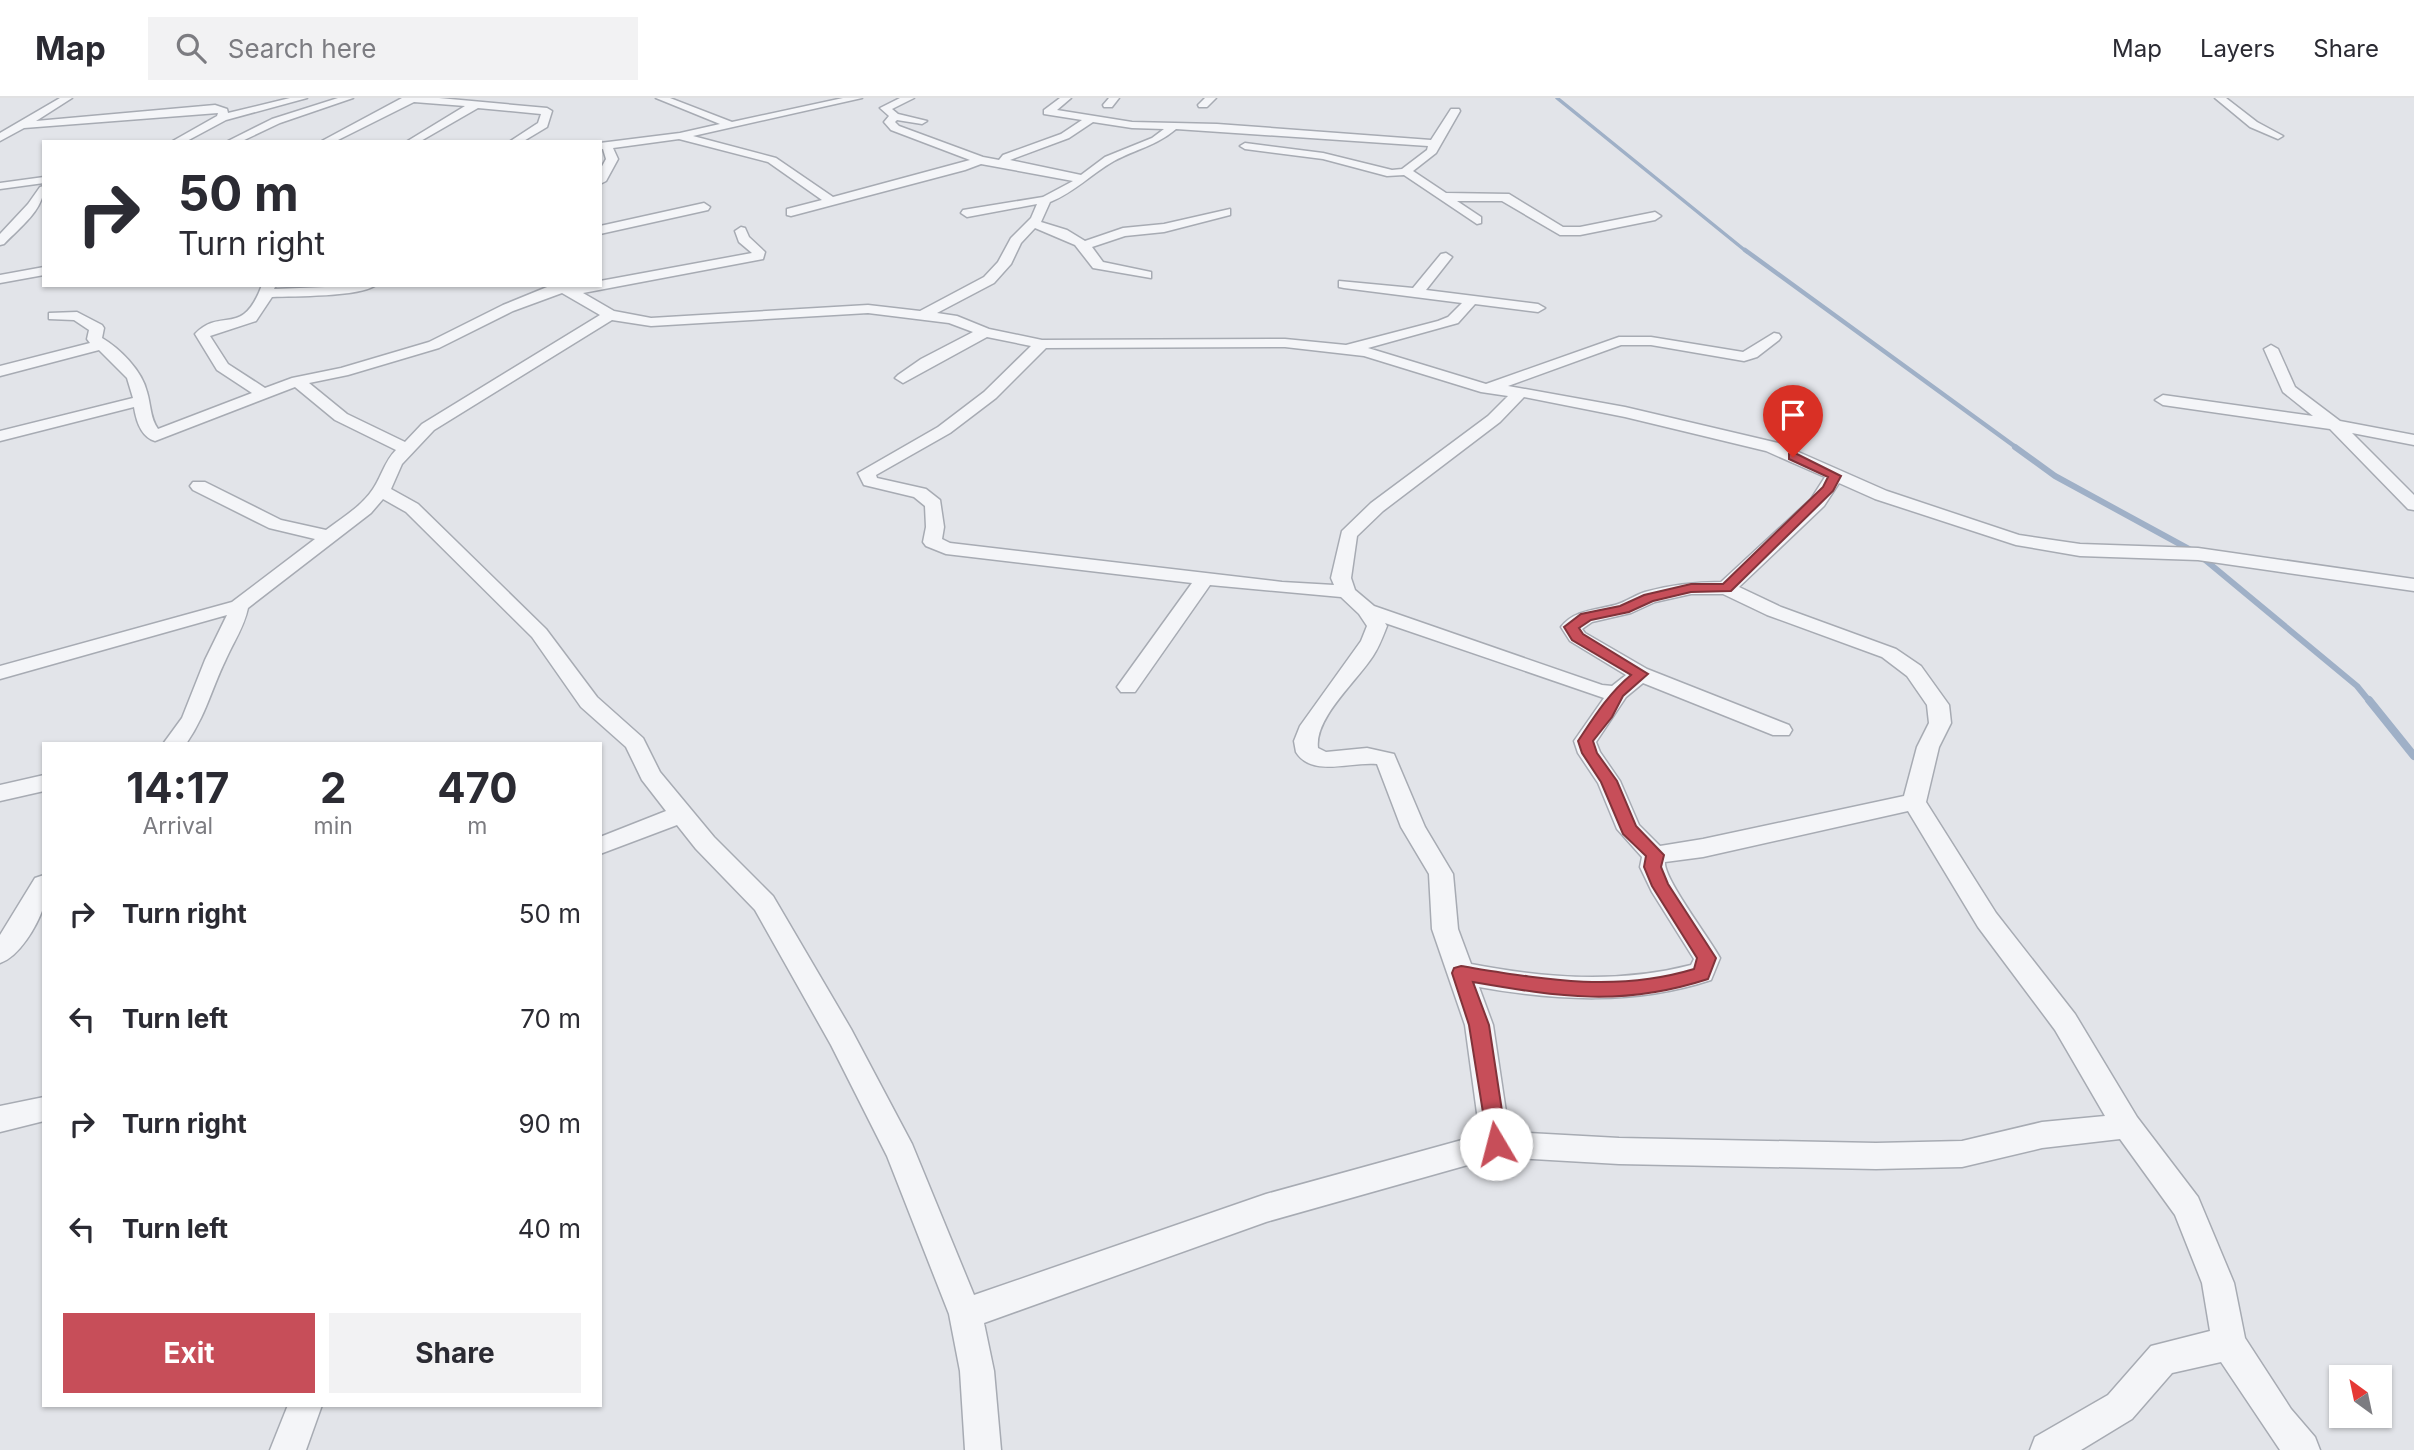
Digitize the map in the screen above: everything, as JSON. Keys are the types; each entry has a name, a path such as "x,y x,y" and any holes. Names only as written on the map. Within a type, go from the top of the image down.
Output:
{"street":[{"path":"0,138 67,98"},
{"path":"22,125 303,98"},
{"path":"235,140 276,121 348,98"},
{"path":"407,98 547,111 543,125 517,140"},
{"path":"329,140 413,98"},
{"path":"661,98 729,124"},
{"path":"602,177 612,159 604,146 680,136 858,98"},
{"path":"909,98 885,108 895,116 922,121"},
{"path":"1066,98 1048,111 1132,125 1217,127 1434,143"},
{"path":"2221,98 2242,120 2278,136"},
{"path":"414,140 477,104"},
{"path":"178,140 217,108"},
{"path":"1245,146 1331,155 1397,174 1406,171 1432,151 1434,143 1455,111"},
{"path":"895,116 889,122 895,128 980,160 1083,179"},
{"path":"1009,164 1004,161 1007,158 1065,136 1091,119"},
{"path":"967,213 987,212 1025,201 1045,201 1065,192 1109,159 1156,141 1174,126"},
{"path":"680,136 772,160 832,202"},
{"path":"791,212 961,168 980,160"},
{"path":"1406,171 1477,220"},
{"path":"0,186 42,180"},
{"path":"0,241 33,206 42,192"},
{"path":"1444,197 1505,197 1560,231 1580,231 1655,216"},
{"path":"925,314 989,281 1004,264 1015,241 1033,224 1045,201"},
{"path":"602,230 704,207"},
{"path":"1085,245 1123,232 1164,228 1226,212"},
{"path":"1033,224 1051,228 1085,245 1093,252 1098,265 1146,275"},
{"path":"602,282 758,256 759,252 743,240 741,231"},
{"path":"1418,291 1446,257"},
{"path":"0,279 42,271"},
{"path":"1344,284 1418,291 1538,308"},
{"path":"262,393 222,367 202,334 213,328 253,319 267,289 337,290 356,287"},
{"path":"54,316 82,317 97,328 94,339 103,344 134,378 141,401 142,418 146,428 155,436 297,381 342,372 434,345 508,308 563,288 610,315 651,321 868,309 952,319 985,332 1042,344 1285,343 1366,352 1486,389 1520,392 1715,432 1772,447 1881,495 2016,540 2080,550 2198,554 2414,585"},
{"path":"1345,350 1443,324 1453,320 1472,300"},
{"path":"0,673 239,606 365,509 381,491 394,462 439,420 610,315"},
{"path":"902,378 926,362 985,332"},
{"path":"1486,389 1619,341 1651,341 1744,357 1774,337"},
{"path":"0,371 103,344"},
{"path":"1042,344 990,395 944,430 867,473 870,481 920,493 934,504 935,527 932,542 946,548 1282,588 1346,592"},
{"path":"2270,349 2288,389 2335,425 2414,505"},
{"path":"297,381 341,417 407,449"},
{"path":"1496,1144 1479,1025 1445,929 1441,874 1413,827 1386,759 1362,754 1318,759 1308,755 1303,749 1303,741 1324,705 1364,655 1377,626 1367,610 1346,592 1341,578 1348,535 1377,507 1508,407 1520,392"},
{"path":"2163,400 2335,425 2414,440"},
{"path":"0,436 141,401"},
{"path":"1727,588 1818,502 1835,476"},
{"path":"198,486 275,524 330,537"},
{"path":"381,491 412,508 539,633 589,702 635,743 650,775 705,843 764,903 841,1037 901,1153 965,1314 977,1371 983,1450"},
{"path":"1128,687 1205,578"},
{"path":"1781,730 1640,674 1577,637 1571,627 1586,617 1624,609 1648,597 1691,588 1727,588 1774,611 1889,653 1914,671 1938,705 1940,723 1928,747 1914,802 1987,920 2065,1022 2127,1126 2187,1208 2218,1283 2229,1343 2279,1421 2302,1450"},
{"path":"175,742 192,719 215,660 235,624 239,606"},
{"path":"1367,610 1525,667 1599,691 1617,693"},
{"path":"1640,674 1617,693 1606,714 1586,741 1589,753 1609,781 1629,830 1655,855"},
{"path":"0,793 42,783"},
{"path":"1655,855 1703,848 1914,802"},
{"path":"602,845 681,814"},
{"path":"1461,973 1562,990 1656,985 1702,974 1707,958 1661,886 1652,867 1655,855"},
{"path":"0,953 16,933 42,888"},
{"path":"0,1119 42,1109"},
{"path":"965,1314 1266,1208 1496,1144 1619,1151 1875,1156 1962,1154 2042,1135 2127,1126"},
{"path":"2048,1450 2120,1407 2163,1358 2229,1343"},
{"path":"288,1450 304,1407"}],"waterway":[{"path":"1557,98 1747,252"},
{"path":"1745,250 2017,448"},
{"path":"2015,447 2055,476 2198,554 2357,686 2370,702"},
{"path":"2369,700 2414,756"}],"route":[{"path":"1496,1144 1479,1025 1461,973 1562,990 1617,989 1669,984 1702,974 1707,958 1661,886 1652,867 1655,855 1629,830 1609,781 1589,753 1586,741 1606,714 1617,693 1640,674 1577,637 1571,627 1586,617 1624,609 1648,597 1691,588 1727,588 1829,489 1835,476 1793,457"}]}
